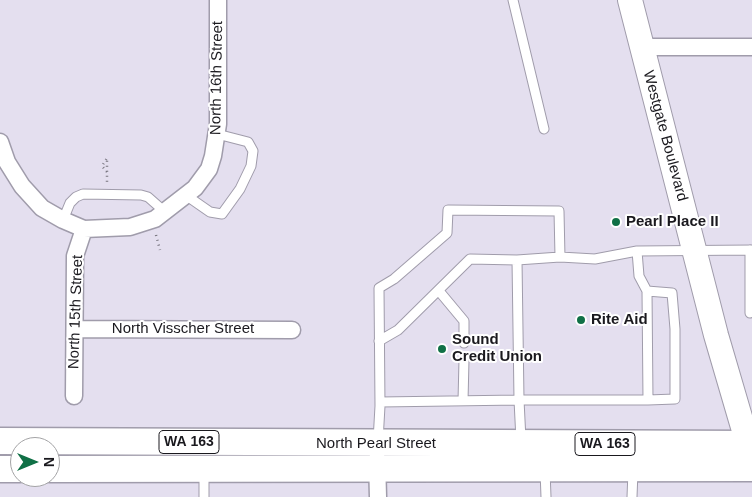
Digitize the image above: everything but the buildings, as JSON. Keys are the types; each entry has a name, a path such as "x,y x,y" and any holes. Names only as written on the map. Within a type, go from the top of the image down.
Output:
{"main road":[{"name":"North Pearl Street","path":"0,441 377,456 545,468 633,468 751,454"},
{"name":"North Pearl Street","path":"60,469 204,468 521,444 751,454"}],"street":[{"name":"North 16th Street","path":"177,204 209,169 217,134 218,0"},
{"name":"Westgate Boulevard","path":"630,0 716,335 751,454"},
{"path":"642,46 752,47"},
{"path":"0,142 8,162 22,186 42,208 84,229 136,226 155,219 177,204"},
{"name":"North 15th Street","path":"74,396 75,256 84,229"},
{"name":"North Visscher Street","path":"75,328 292,330"},
{"path":"377,456 378,497"}],"lane":[{"path":"513,0 544,129"},
{"path":"63,220 70,203 76,197 83,194 141,195 217,215 222,214 240,189 251,166 253,151 248,142 217,134"},
{"path":"377,456 380,402 379,288 394,279 447,233 448,210 559,211 560,258"},
{"path":"379,340 398,330 470,259 595,259 637,251 751,250 750,313"},
{"path":"637,251 638,276 647,291 648,400"},
{"path":"517,260 521,444"},
{"path":"439,291 464,321 464,343"},
{"path":"380,402 675,399 675,329 672,294 647,291"},
{"path":"463,401 464,360"},
{"path":"204,468 204,497"},
{"path":"545,468 546,497"},
{"path":"632,497 633,468"}],"path":[{"path":"107,172 102,166 107,158 107,165 107,172 107,194"}],"place":[{"name":"Pearl Place II","path":"616,222"},
{"name":"Rite Aid","path":"581,320"},
{"name":"Sound Credit Union","path":"442,349"}]}
